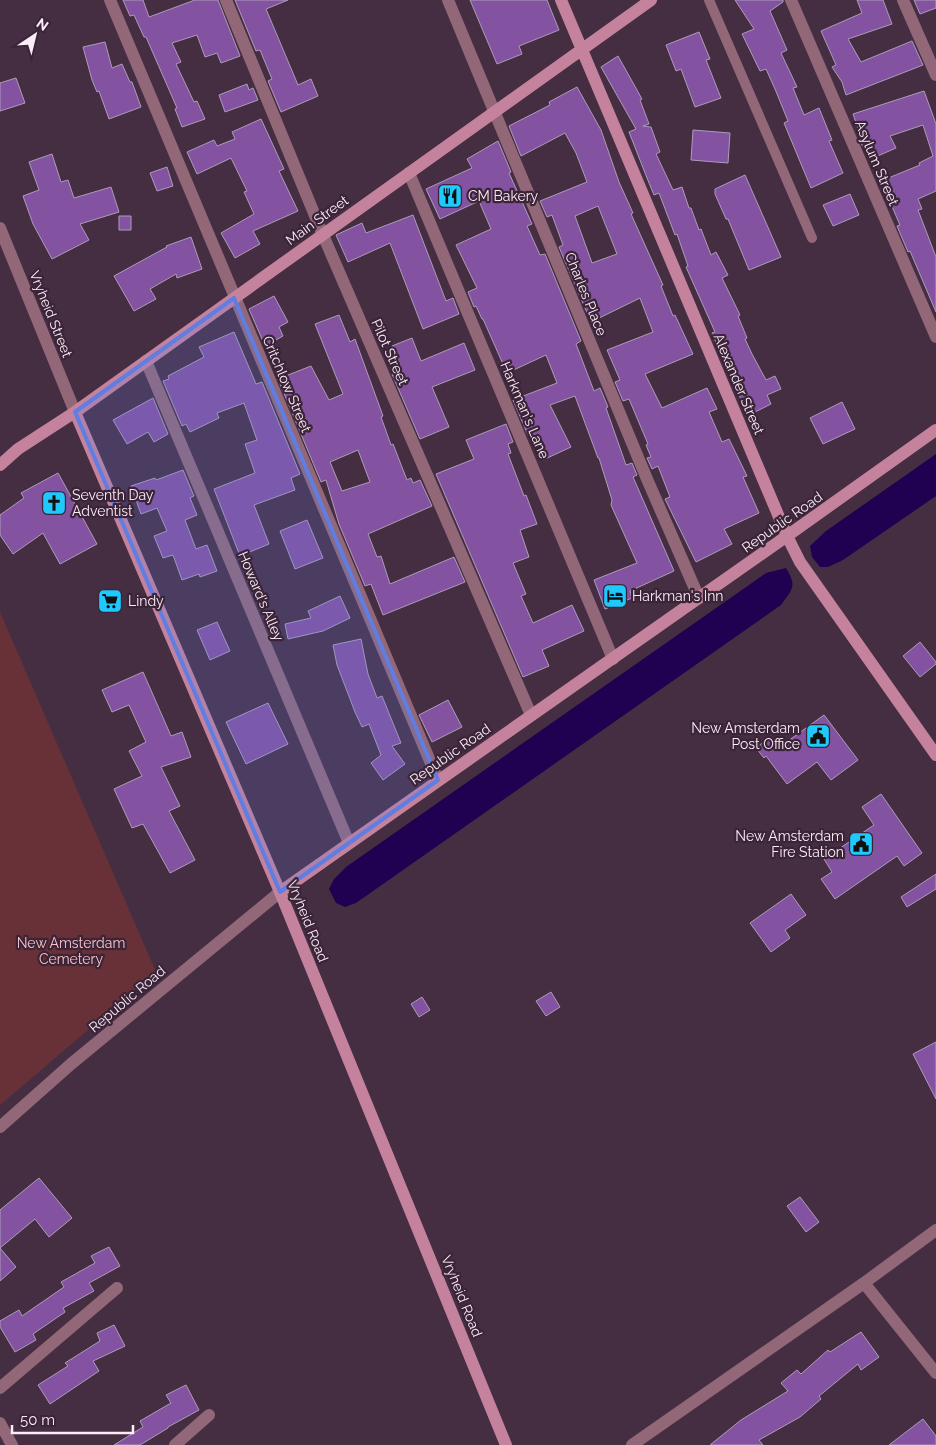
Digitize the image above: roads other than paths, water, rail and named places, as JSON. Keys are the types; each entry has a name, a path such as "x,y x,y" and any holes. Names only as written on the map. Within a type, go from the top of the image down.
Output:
{"street":[{"name":"Critchlow Street","path":"110,0 438,780"},
{"name":"Pilot Street","path":"226,0 323,235 531,714"},
{"name":"Charles Place","path":"448,0 647,479 699,598"},
{"name":"Alexander Street","path":"561,0 787,536 800,562 936,755"},
{"name":"Main Street","path":"0,465 18,449 75,412 651,0"},
{"name":"Asylum Street","path":"791,0 936,338"},
{"path":"903,0 936,75"},
{"name":"Harkman's Lane","path":"409,173 613,659"},
{"name":"Vryheid Street","path":"0,228 75,412"},
{"name":"Howard's Alley","path":"146,361 349,842"},
{"name":"Vryheid Road","path":"75,412 280,892 506,1445"},
{"name":"Republic Road","path":"0,1127 71,1064 280,892 936,430"},
{"path":"632,1445 864,1283 936,1230"},
{"path":"864,1283 936,1373"},
{"path":"0,1388 117,1288"},
{"path":"175,1445 209,1415"},
{"path":"0,1423 12,1445"}],"lane":[{"path":"709,0 812,238"}],"place":[{"name":"CM Bakery","path":"450,196"},
{"name":"Seventh Day Adventist","path":"54,503"},
{"name":"Harkman's Inn","path":"615,596"},
{"name":"Lindy","path":"110,601"},
{"name":"New Amsterdam Post Office","path":"818,736"},
{"name":"New Amsterdam Fire Station","path":"861,844"}],"park label":[{"name":"New Amsterdam Cemetery","path":"71,952"}]}
